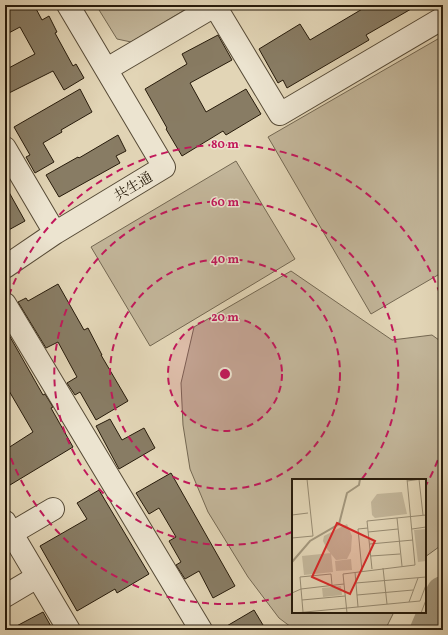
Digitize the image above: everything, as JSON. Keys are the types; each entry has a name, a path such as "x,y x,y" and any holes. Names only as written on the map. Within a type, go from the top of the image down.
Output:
{"street":[{"name":"共生通","path":"5,267 55,234 164,167 68,5"},
{"path":"107,69 215,5 280,114 443,18"},
{"path":"5,148 55,234"},
{"path":"5,304 200,630"},
{"path":"53,509 8,527 69,630"},
{"path":"5,596 37,577"}],"shaded area":[{"path":"96,5 193,5 131,42 117,39"},
{"path":"443,36 443,272 371,314 268,137"},
{"path":"236,161 295,259 150,346 91,247"},
{"path":"291,271 392,340 432,335 443,343 443,544 426,556 426,479 292,479 292,613 394,613 385,630 295,630 279,618 248,577 208,512 190,469 183,425 181,383 194,327"}],"building":[{"path":"5,5 34,5 42,20 49,16 57,32 55,33 73,66 76,64 84,78 64,90 53,71 5,95 5,70 35,54 20,27 5,35"},
{"path":"369,5 418,5 366,35 369,40 287,88 283,80 278,83 259,49 300,24 310,40"},
{"path":"218,35 232,60 190,83 206,112 246,89 261,114 226,135 223,131 182,156 145,89 187,64 182,54"},
{"path":"80,89 92,112 61,130 62,132 43,143 54,162 35,173 26,157 30,155 14,127"},
{"path":"118,135 126,151 116,156 120,163 59,197 46,175"},
{"path":"5,185 25,221 5,232"},
{"path":"58,284 84,330 88,328 101,355 128,401 96,420 80,392 75,395 67,383 77,377 58,342 46,348 18,302 26,298 28,301"},
{"path":"5,328 43,395 45,394 53,407 51,408 73,447 5,488 5,450 33,432 5,384"},
{"path":"110,419 122,440 144,428 155,448 119,469 96,426"},
{"path":"171,473 235,586 213,598 199,571 185,579 176,565 181,562 169,541 176,537 159,508 149,514 136,493"},
{"path":"99,490 149,574 117,593 115,589 77,611 40,546 87,519 77,503"},
{"path":"254,610 266,630 220,630"},
{"path":"43,612 53,630 9,630"}],"waterway":[{"path":"427,630 443,593"}]}
